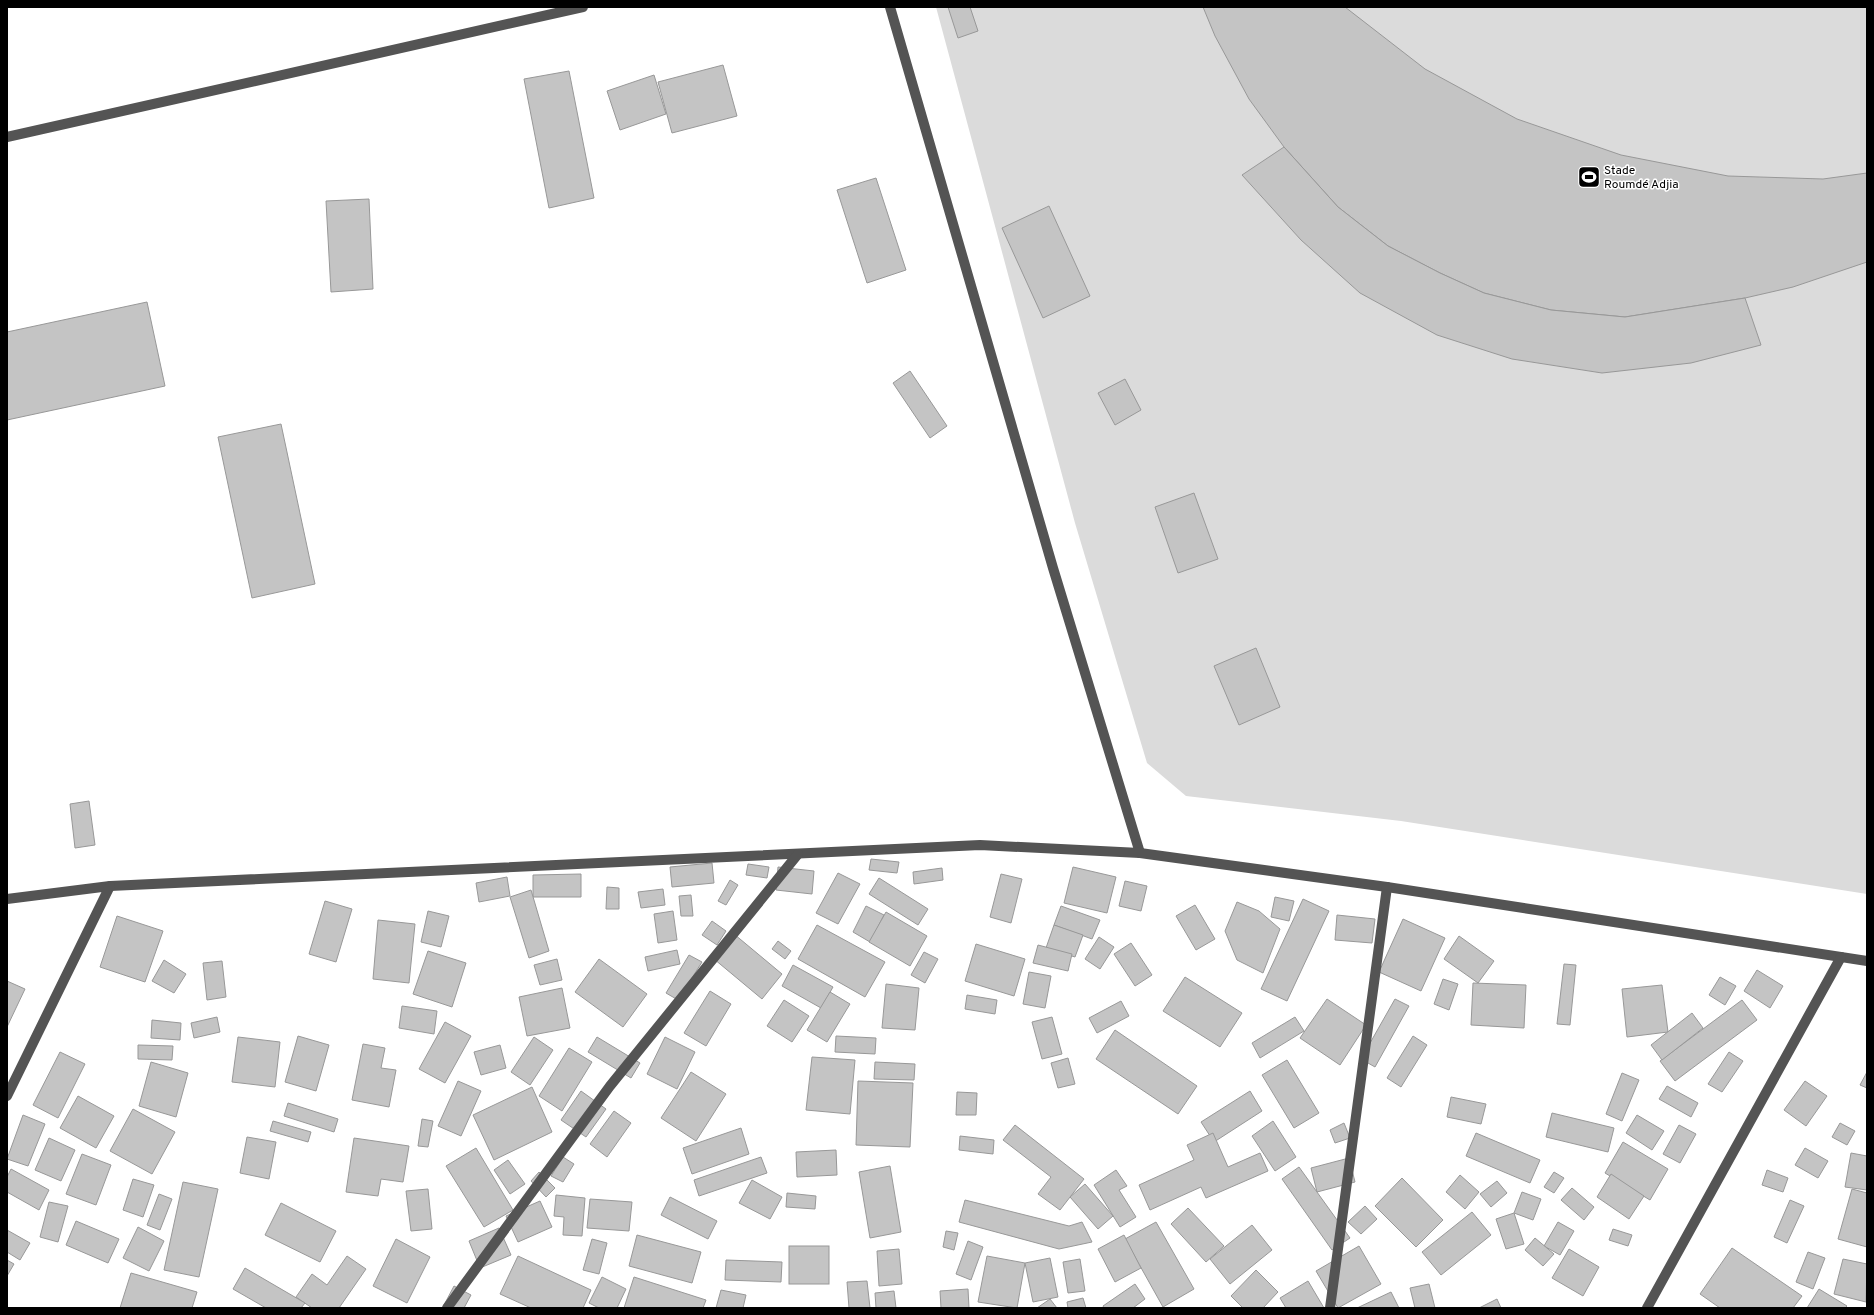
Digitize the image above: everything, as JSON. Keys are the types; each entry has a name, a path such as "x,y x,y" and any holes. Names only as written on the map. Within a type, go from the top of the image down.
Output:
{"street":[{"path":"7,137 583,7"},
{"path":"890,7 1053,568 1140,853"},
{"path":"7,899 110,886 980,845 1140,853 1387,887 1867,961"},
{"path":"447,1308 610,1086 798,854"},
{"path":"7,1096 110,886"},
{"path":"1330,1308 1387,887"},
{"path":"1647,1308 1841,957"}],"shaded area":[{"path":"936,7 1867,7 1867,894 1401,821 1186,796 1147,763 1075,523"}],"building":[{"path":"948,7 970,7 978,31 958,38"},
{"name":"Stade Roumdé Adjia","path":"1203,7 1345,7 1425,69 1517,119 1621,155 1728,176 1823,179 1867,173 1867,262 1793,287 1745,298 1625,317 1551,310 1484,293 1440,273 1388,246 1338,207 1284,147 1249,99 1215,36"},
{"path":"723,65 737,116 672,133 658,82"},
{"path":"569,71 594,198 549,208 524,79"},
{"path":"654,75 666,114 620,130 607,91"},
{"path":"1284,147 1338,207 1388,246 1440,273 1484,293 1551,310 1625,317 1745,298 1761,345 1691,363 1602,373 1512,359 1437,335 1360,293 1301,240 1242,175"},
{"path":"876,178 906,270 867,283 837,190"},
{"path":"369,199 373,289 331,292 326,201"},
{"path":"1049,206 1090,296 1043,318 1002,228"},
{"path":"147,302 165,386 7,420 7,332"},
{"path":"910,371 947,426 930,438 893,383"},
{"path":"1125,379 1141,410 1115,425 1098,393"},
{"path":"281,424 315,584 252,598 218,437"},
{"path":"1194,493 1218,559 1178,573 1155,507"},
{"path":"1256,648 1280,707 1239,725 1214,666"},
{"path":"89,801 95,845 75,848 70,804"},
{"path":"871,859 899,862 897,873 869,870"},
{"path":"712,863 714,883 672,887 670,867"},
{"path":"748,864 769,867 767,878 746,875"},
{"path":"778,867 814,871 812,894 776,890"},
{"path":"1073,867 1116,877 1107,913 1064,903"},
{"path":"942,868 943,880 914,884 913,872"},
{"path":"838,873 860,884 838,924 816,913"},
{"path":"581,874 581,897 533,897 533,875"},
{"path":"1001,874 1022,879 1011,923 990,917"},
{"path":"507,877 510,896 479,902 476,883"},
{"path":"879,878 928,909 918,925 869,894"},
{"path":"730,880 738,885 726,905 718,901"},
{"path":"1125,881 1147,886 1141,911 1119,906"},
{"path":"607,887 619,888 619,909 606,909"},
{"path":"663,889 665,905 641,908 638,892"},
{"path":"531,890 549,951 529,958 510,897"},
{"path":"691,895 693,916 681,916 679,896"},
{"path":"1275,897 1294,901 1289,921 1271,917"},
{"path":"1303,899 1329,911 1287,1001 1261,989"},
{"path":"325,901 352,909 336,962 309,954"},
{"path":"1237,902 1259,911 1280,929 1263,973 1237,960 1225,931"},
{"path":"1195,905 1215,939 1196,950 1176,916"},
{"path":"866,906 884,915 870,942 853,932"},
{"path":"1061,906 1100,920 1092,939 1054,925"},
{"path":"428,911 449,916 441,947 421,942"},
{"path":"673,911 677,940 658,943 654,914"},
{"path":"886,912 927,936 910,966 869,942"},
{"path":"1337,915 1375,919 1372,943 1335,940"},
{"path":"117,916 163,931 145,982 100,967"},
{"path":"1403,919 1445,938 1421,991 1379,972"},
{"path":"378,920 415,924 409,983 373,979"},
{"path":"712,921 726,931 717,945 702,935"},
{"path":"817,925 885,962 865,997 798,959"},
{"path":"1054,925 1083,935 1075,957 1046,948"},
{"path":"734,934 782,974 762,999 714,959"},
{"path":"1459,936 1494,961 1478,983 1444,959"},
{"path":"1099,937 1114,947 1100,969 1085,959"},
{"path":"778,941 791,951 785,959 772,949"},
{"path":"1131,943 1152,975 1135,986 1114,954"},
{"path":"976,944 1025,959 1014,996 965,981"},
{"path":"1038,945 1072,954 1068,971 1033,963"},
{"path":"677,950 680,964 648,971 645,957"},
{"path":"428,951 466,963 452,1007 413,994"},
{"path":"924,952 938,959 925,983 911,975"},
{"path":"689,955 702,962 678,1000 666,993"},
{"path":"557,959 562,980 540,985 534,965"},
{"path":"599,959 647,994 623,1027 575,992"},
{"path":"164,960 186,974 174,993 152,981"},
{"path":"222,961 226,997 207,1000 203,963"},
{"path":"1564,964 1576,965 1570,1025 1557,1024"},
{"path":"793,965 833,987 821,1008 782,986"},
{"path":"1757,970 1783,986 1770,1008 1744,991"},
{"path":"1029,972 1051,976 1045,1008 1023,1004"},
{"path":"1185,977 1242,1013 1220,1047 1163,1011"},
{"path":"1720,977 1736,986 1725,1005 1709,995"},
{"path":"1443,979 1458,984 1449,1010 1434,1004"},
{"path":"7,981 25,989 7,1027"},
{"path":"1473,983 1526,985 1524,1028 1471,1025"},
{"path":"886,984 919,988 915,1030 882,1028"},
{"path":"1662,985 1668,1032 1627,1037 1622,989"},
{"path":"562,988 570,1028 527,1036 519,997"},
{"path":"710,991 731,1004 706,1046 684,1033"},
{"path":"830,992 850,1004 827,1042 807,1030"},
{"path":"967,995 997,1000 995,1014 965,1009"},
{"path":"1327,999 1366,1025 1340,1065 1300,1038"},
{"path":"1395,999 1409,1006 1375,1067 1361,1059"},
{"path":"784,1000 809,1016 792,1042 767,1026"},
{"path":"1742,1000 1757,1020 1675,1081 1660,1061"},
{"path":"1121,1001 1129,1016 1097,1033 1089,1018"},
{"path":"402,1006 437,1011 434,1034 399,1028"},
{"path":"1692,1013 1703,1028 1662,1060 1651,1045"},
{"path":"217,1017 220,1032 194,1038 191,1023"},
{"path":"1052,1017 1062,1054 1042,1059 1032,1022"},
{"path":"1295,1017 1304,1031 1260,1058 1252,1043"},
{"path":"152,1020 181,1023 180,1040 151,1038"},
{"path":"445,1022 471,1036 445,1083 419,1069"},
{"path":"1115,1030 1197,1086 1178,1114 1096,1059"},
{"path":"298,1036 329,1045 316,1091 285,1082"},
{"path":"836,1036 876,1038 875,1054 835,1052"},
{"path":"1413,1036 1427,1045 1401,1087 1387,1078"},
{"path":"238,1037 280,1042 275,1087 232,1082"},
{"path":"534,1037 553,1050 530,1085 511,1072"},
{"path":"597,1037 640,1063 631,1078 588,1052"},
{"path":"665,1037 695,1052 677,1089 647,1074"},
{"path":"363,1044 385,1048 381,1068 396,1070 389,1107 352,1100"},
{"path":"138,1045 173,1046 172,1060 138,1059"},
{"path":"500,1045 506,1068 481,1075 474,1052"},
{"path":"569,1048 592,1062 562,1111 539,1096"},
{"path":"60,1052 85,1064 58,1118 33,1105"},
{"path":"1729,1052 1743,1061 1722,1092 1708,1084"},
{"path":"812,1057 855,1060 850,1114 806,1110"},
{"path":"1068,1058 1075,1084 1058,1088 1051,1063"},
{"path":"1287,1060 1319,1113 1294,1128 1262,1075"},
{"path":"151,1062 188,1073 176,1117 139,1106"},
{"path":"875,1062 915,1064 914,1080 874,1079"},
{"path":"691,1072 726,1094 696,1141 661,1118"},
{"path":"1867,1072 1867,1088 1860,1085"},
{"path":"1622,1073 1639,1080 1622,1121 1606,1114"},
{"path":"458,1081 481,1091 461,1136 438,1126"},
{"path":"858,1081 913,1083 910,1147 856,1145"},
{"path":"1805,1081 1827,1096 1806,1126 1784,1110"},
{"path":"1667,1086 1698,1103 1691,1117 1659,1099"},
{"path":"532,1087 552,1132 494,1160 473,1115"},
{"path":"581,1091 606,1109 586,1137 561,1120"},
{"path":"1250,1091 1262,1111 1214,1142 1201,1122"},
{"path":"957,1092 977,1093 976,1115 956,1115"},
{"path":"78,1096 114,1116 96,1148 60,1128"},
{"path":"1451,1097 1486,1104 1481,1124 1447,1117"},
{"path":"288,1103 338,1119 334,1132 284,1116"},
{"path":"133,1109 175,1132 152,1174 110,1151"},
{"path":"614,1111 631,1123 607,1157 590,1144"},
{"path":"1552,1113 1614,1128 1608,1152 1546,1137"},
{"path":"23,1115 45,1124 28,1166 7,1159"},
{"path":"1637,1115 1664,1131 1652,1150 1626,1133"},
{"path":"422,1119 433,1121 428,1147 418,1146"},
{"path":"273,1121 311,1132 308,1142 270,1131"},
{"path":"1273,1121 1296,1157 1275,1171 1252,1136"},
{"path":"1344,1123 1350,1138 1335,1143 1330,1130"},
{"path":"1840,1123 1855,1131 1847,1145 1832,1137"},
{"path":"1015,1125 1084,1179 1060,1210 1038,1194 1051,1177 1003,1140"},
{"path":"1679,1125 1696,1134 1680,1163 1663,1154"},
{"path":"741,1128 749,1154 692,1174 683,1148"},
{"path":"1213,1133 1228,1167 1260,1153 1268,1171 1206,1198 1201,1187 1150,1210 1139,1185 1194,1160 1187,1145"},
{"path":"1476,1133 1540,1160 1530,1183 1466,1156"},
{"path":"960,1136 994,1140 993,1154 959,1150"},
{"path":"247,1137 276,1142 269,1179 240,1173"},
{"path":"49,1138 75,1150 61,1181 35,1170"},
{"path":"354,1138 409,1146 403,1182 381,1179 378,1196 346,1192"},
{"path":"1623,1142 1668,1169 1650,1200 1605,1173"},
{"path":"476,1148 513,1210 484,1227 446,1166"},
{"path":"1805,1148 1828,1161 1818,1178 1795,1165"},
{"path":"836,1150 837,1175 797,1177 796,1152"},
{"path":"1851,1153 1867,1156 1867,1190 1845,1187"},
{"path":"82,1154 111,1165 96,1205 66,1194"},
{"path":"563,1157 574,1164 563,1182 551,1176"},
{"path":"761,1157 767,1173 699,1196 694,1180"},
{"path":"1349,1158 1355,1182 1317,1192 1311,1168"},
{"path":"508,1160 525,1184 510,1194 494,1170"},
{"path":"890,1166 901,1232 870,1238 859,1172"},
{"path":"1299,1167 1350,1238 1332,1250 1282,1179"},
{"path":"11,1169 49,1190 39,1210 7,1192 7,1177"},
{"path":"1116,1170 1127,1186 1119,1190 1136,1217 1120,1227 1094,1185"},
{"path":"1767,1170 1788,1178 1783,1192 1762,1185"},
{"path":"539,1172 555,1188 546,1197 531,1181"},
{"path":"1554,1172 1564,1178 1554,1193 1544,1187"},
{"path":"1611,1174 1644,1196 1629,1219 1597,1197"},
{"path":"1460,1175 1479,1192 1465,1209 1446,1192"},
{"path":"1402,1178 1443,1220 1416,1247 1375,1206"},
{"path":"133,1179 154,1185 143,1217 123,1210"},
{"path":"752,1180 782,1197 770,1219 739,1203"},
{"path":"1497,1181 1507,1193 1491,1207 1480,1194"},
{"path":"183,1182 218,1189 199,1277 164,1270"},
{"path":"1085,1184 1113,1216 1098,1229 1070,1197"},
{"path":"1572,1188 1594,1207 1584,1220 1561,1200"},
{"path":"428,1189 432,1229 411,1231 406,1191"},
{"path":"1852,1189 1867,1193 1867,1247 1838,1239"},
{"path":"1522,1192 1541,1199 1533,1220 1514,1213"},
{"path":"787,1193 816,1196 815,1209 786,1207"},
{"path":"159,1194 172,1199 160,1230 147,1225"},
{"path":"556,1195 585,1198 582,1236 563,1235 564,1217 554,1216"},
{"path":"670,1197 717,1221 708,1239 661,1215"},
{"path":"590,1199 632,1202 629,1231 587,1228"},
{"path":"965,1200 1069,1226 1082,1222 1092,1242 1059,1249 959,1222"},
{"path":"1790,1200 1804,1206 1787,1243 1774,1237"},
{"path":"540,1201 552,1227 518,1242 506,1216"},
{"path":"49,1202 68,1206 58,1242 40,1237"},
{"path":"281,1203 336,1231 320,1262 265,1235"},
{"path":"1365,1206 1377,1219 1361,1234 1348,1222"},
{"path":"1188,1208 1224,1246 1206,1262 1171,1224"},
{"path":"1472,1212 1491,1235 1441,1275 1422,1252"},
{"path":"1514,1213 1524,1244 1506,1249 1496,1219"},
{"path":"76,1221 119,1239 108,1263 66,1245"},
{"path":"1156,1222 1194,1289 1163,1307 1125,1239"},
{"path":"1558,1222 1574,1231 1560,1255 1544,1246"},
{"path":"1252,1225 1272,1250 1230,1284 1210,1259"},
{"path":"138,1227 164,1241 149,1271 123,1258"},
{"path":"499,1228 511,1255 480,1268 469,1241"},
{"path":"1613,1229 1632,1235 1628,1246 1609,1240"},
{"path":"7,1230 30,1243 20,1260 7,1252"},
{"path":"946,1231 958,1233 954,1250 943,1247"},
{"path":"637,1235 701,1252 692,1283 629,1266"},
{"path":"1124,1235 1141,1268 1115,1282 1098,1249"},
{"path":"1535,1238 1554,1254 1543,1266 1525,1250"},
{"path":"396,1239 430,1257 407,1303 373,1286"},
{"path":"592,1239 607,1243 599,1274 583,1270"},
{"path":"968,1241 983,1247 971,1280 956,1274"},
{"path":"789,1246 829,1246 829,1284 789,1284"},
{"path":"1359,1246 1381,1284 1338,1308 1316,1271"},
{"path":"1732,1248 1802,1296 1793,1308 1720,1308 1700,1294"},
{"path":"899,1249 902,1284 879,1286 877,1251"},
{"path":"1569,1249 1599,1267 1583,1296 1552,1278"},
{"path":"1808,1252 1825,1258 1813,1289 1796,1282"},
{"path":"347,1256 366,1269 339,1308 312,1308 296,1297 312,1274 327,1285"},
{"path":"518,1256 591,1290 583,1308 531,1308 500,1294"},
{"path":"987,1256 1025,1263 1017,1308 978,1302"},
{"path":"1050,1258 1058,1297 1033,1302 1025,1263"},
{"path":"1080,1259 1085,1291 1068,1293 1063,1262"},
{"path":"1843,1259 1867,1264 1866,1302 1834,1294"},
{"path":"7,1260 14,1264 7,1276"},
{"path":"726,1260 782,1262 781,1282 725,1280"},
{"path":"245,1268 305,1303 301,1308 266,1308 233,1289"},
{"path":"1256,1270 1278,1292 1263,1308 1243,1308 1231,1296"},
{"path":"131,1273 197,1292 192,1308 120,1308"},
{"path":"602,1277 626,1289 617,1308 599,1308 589,1303"},
{"path":"634,1277 706,1300 703,1308 624,1308"},
{"path":"867,1281 870,1308 849,1308 847,1282"},
{"path":"1308,1281 1324,1308 1286,1308 1280,1298"},
{"path":"1135,1284 1145,1299 1133,1308 1104,1308 1103,1306"},
{"path":"1429,1284 1435,1308 1415,1308 1410,1288"},
{"path":"454,1286 471,1295 464,1308 450,1308 444,1305"},
{"path":"968,1289 969,1308 941,1308 940,1291"},
{"path":"1819,1289 1847,1306 1845,1308 1807,1308"},
{"path":"721,1290 746,1295 743,1308 716,1308"},
{"path":"894,1291 896,1308 876,1308 875,1293"},
{"path":"1391,1292 1399,1308 1357,1308"},
{"path":"1083,1298 1086,1308 1068,1308 1067,1302"},
{"path":"1050,1299 1057,1308 1037,1308"},
{"path":"1497,1299 1501,1308 1479,1308"}],"place":[{"name":"Stade Roumdé Adjia","path":"1589,177"}]}
